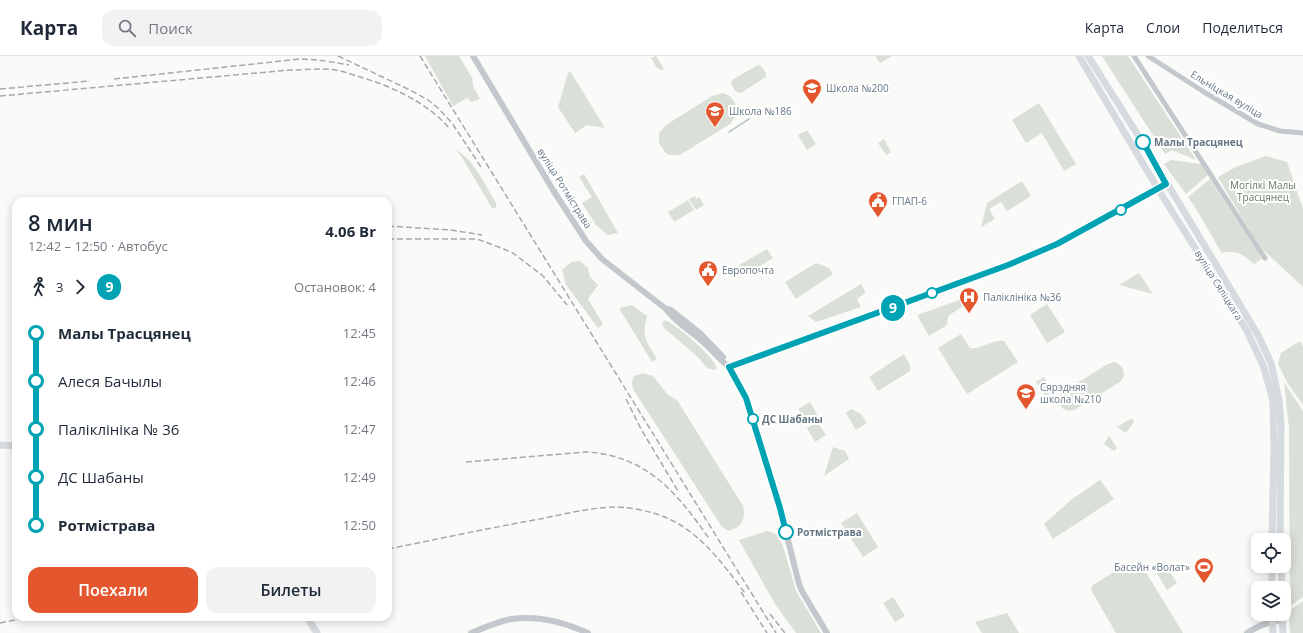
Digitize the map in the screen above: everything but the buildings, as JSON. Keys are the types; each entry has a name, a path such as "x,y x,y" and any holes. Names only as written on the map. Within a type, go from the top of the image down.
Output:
{"main road":[{"name":"вуліца Сяліцкага","path":"1079,56 1158,189 1247,331 1263,365 1273,402 1274,448 1272,533"},
{"name":"вуліца Сяліцкага","path":"1088,56 1143,142 1166,184 1258,335 1271,363 1279,400 1281,425 1280,533"},
{"path":"0,445 12,446"},
{"path":"310,621 317,633"},
{"path":"1272,621 1273,633"},
{"path":"1282,621 1284,633"}],"street":[{"name":"вуліца Ротмістрава","path":"473,56 565,209 586,241 602,259 666,309 670,315 701,340 721,361 729,367 746,398 780,508 802,593 827,633"},
{"path":"1134,56 1265,258"},
{"name":"Ельніцкая вуліца","path":"1148,56 1258,124 1274,130 1303,133"},
{"path":"729,367 1035,255 1089,228 1166,184"},
{"path":"470,633 506,620 526,618 554,620 588,633"},
{"path":"1247,633 1266,621"}],"green space":[{"path":"425,56 459,56 472,78 473,86 480,99 471,102 467,98 453,106"},
{"path":"656,56 664,69 662,70 657,68 651,58"},
{"path":"875,56 892,56 880,63"},
{"path":"1102,56 1128,56 1196,160 1172,150 1165,154"},
{"path":"758,65 761,66 766,73 766,77 741,93 736,92 731,84 732,80"},
{"path":"570,71 605,128 587,125 575,133 558,107 568,73"},
{"path":"723,93 732,98 736,106 736,115 730,124 680,155 669,155 665,152 659,143 659,133 666,125 712,96"},
{"path":"1039,103 1076,164 1064,171 1042,133 1026,143 1012,120"},
{"path":"807,130 816,144 807,150 798,135"},
{"path":"884,139 891,152 886,155 878,143"},
{"path":"456,150 462,154 474,167 496,203 496,208 492,208 463,159"},
{"name":"Могілкі Малы Трасцянец","path":"1266,156 1287,162 1303,209 1303,287 1259,246 1218,177 1236,167"},
{"path":"1171,160 1201,164 1208,175 1186,194 1164,164"},
{"path":"584,174 618,233 608,235 596,225 582,203 592,197 579,177"},
{"path":"1210,179 1262,259 1254,264 1240,254 1232,252 1222,253 1188,197"},
{"path":"1022,181 1031,196 1007,211 1001,202 989,209 995,219 981,227 987,203"},
{"path":"695,196 696,199 699,197 704,205 696,210 689,199"},
{"path":"688,200 694,210 674,222 668,212"},
{"path":"767,249 773,258 745,275 739,265"},
{"path":"580,261 588,268 590,277 598,285 588,299 603,324 598,328 566,285 562,270 571,262"},
{"path":"816,263 829,268 833,274 796,299 785,282"},
{"path":"1139,273 1153,294 1119,285"},
{"path":"861,284 865,293 857,299 861,307 816,322 808,316"},
{"path":"960,300 963,306 948,316 947,325 929,336 917,315"},
{"path":"1047,304 1065,332 1047,343 1030,315"},
{"path":"632,305 647,316 645,323 646,339 657,359 652,362 619,308"},
{"path":"665,320 694,341 709,356 717,368 715,370 707,368 698,357 664,328 662,324"},
{"path":"961,334 970,348 1004,341 1018,362 967,394 938,348"},
{"path":"1300,341 1303,346 1303,405 1288,384 1278,364 1281,353"},
{"path":"904,354 910,365 910,371 878,391 869,377"},
{"path":"1114,362 1120,365 1124,373 1120,382 1074,410 1069,411 1062,408 1059,402 1064,391 1108,364"},
{"path":"643,373 653,376 668,395 677,400 743,506 743,519 737,527 729,531 722,527 633,389 632,382 634,376"},
{"path":"1044,377 1053,391 1045,396 1036,382"},
{"path":"1284,382 1303,411 1303,597 1292,605 1290,581 1291,533 1290,533 1289,428"},
{"path":"810,402 818,416 807,423 798,409"},
{"path":"851,409 861,414 867,423 856,430 846,413"},
{"path":"1132,418 1134,422 1126,433 1117,427"},
{"path":"817,422 826,435 815,442 807,428"},
{"path":"1109,436 1117,448 1114,451 1104,444"},
{"path":"833,447 845,451 849,459 824,476"},
{"path":"1100,480 1114,499 1053,539 1044,524 1071,500"},
{"path":"857,513 878,547 863,557 841,523"},
{"path":"767,531 776,534 783,546 796,591 821,633 796,633 775,604 739,540"},
{"path":"1139,561 1183,633 1116,633 1091,590 1093,585 1117,570 1122,571"},
{"path":"1163,561 1177,583 1167,590 1153,567"},
{"path":"893,597 905,616 895,622 883,603"},
{"path":"1303,601 1303,633 1290,633 1291,610"},
{"path":"1007,613 1019,633 982,633 975,622"}],"waterway":[{"path":"729,132 749,119"}],"railway":[{"path":"338,56 428,100 452,123 481,167"},
{"path":"420,56 776,633"},
{"path":"114,79 300,59 319,60 349,65"},
{"path":"0,96 290,70 330,69 370,80 408,96 431,111 450,129"},
{"path":"0,89 90,81"},
{"path":"392,226 451,230 482,235"},
{"path":"392,239 477,239 504,249 513,253 543,276 567,305"},
{"path":"626,399 641,429 678,491"},
{"path":"466,462 587,452 608,455 627,461 644,469 673,493 686,507 710,540"},
{"path":"392,548 577,512 614,507 626,508 657,514 675,522 687,530 709,548 745,593"},
{"path":"741,592 767,633"},
{"path":"770,614 785,633"},
{"path":"0,623 12,621"}],"bus line":[{"name":"9","path":"786,532 746,398 729,367 1035,255 1089,228 1166,184 1143,142"}],"place":[{"name":"Школа №200","path":"812,105"},
{"name":"Школа №186","path":"715,128"},
{"name":"Малы Трасцянец","path":"1143,142"},
{"name":"ГПАП-6","path":"878,218"},
{"name":"Европочта","path":"708,287"},
{"name":"Паліклініка №36","path":"969,314"},
{"name":"Сярэдняя школа №210","path":"1026,410"},
{"name":"ДС Шабаны","path":"753,419"},
{"name":"Ротмістрава","path":"786,532"},
{"name":"Басейн «Волат»","path":"1204,584"}]}
